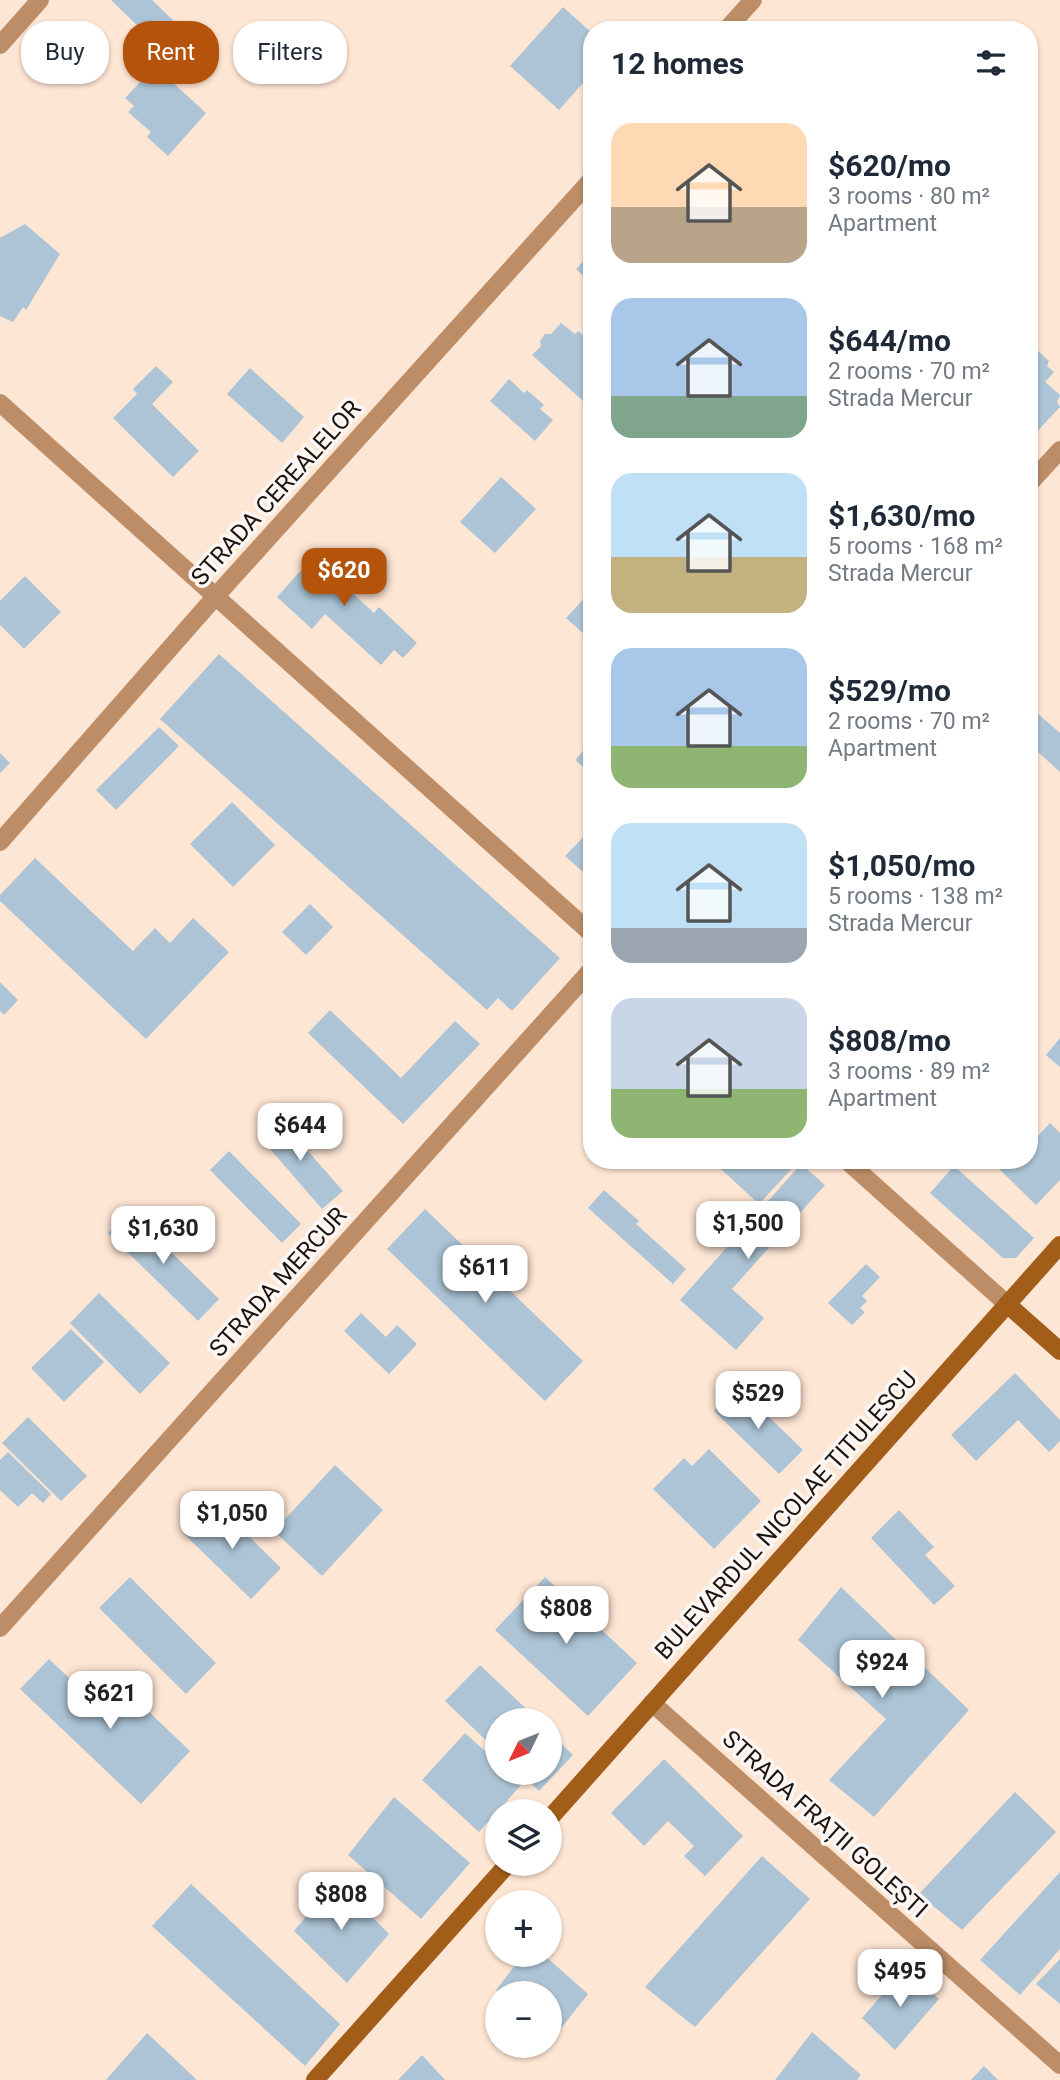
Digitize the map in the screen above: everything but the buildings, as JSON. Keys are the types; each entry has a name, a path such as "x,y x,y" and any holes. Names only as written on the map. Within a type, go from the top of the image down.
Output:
{"street":[{"path":"0,45 40,0"},
{"path":"734,21 753,0"},
{"name":"STRADA CEREALELOR","path":"0,842 215,597 583,189"},
{"path":"0,402 583,926"},
{"path":"1038,474 1060,450"},
{"name":"STRADA MERCUR","path":"0,1628 583,979"},
{"path":"856,1169 1060,1351"},
{"name":"BULEVARDUL NICOLAE TITULESCU","path":"562,1804 1060,1245"},
{"name":"STRADA FRAȚII GOLEȘTI","path":"652,1703 1060,2065"},
{"path":"315,2080 497,1876"}]}
